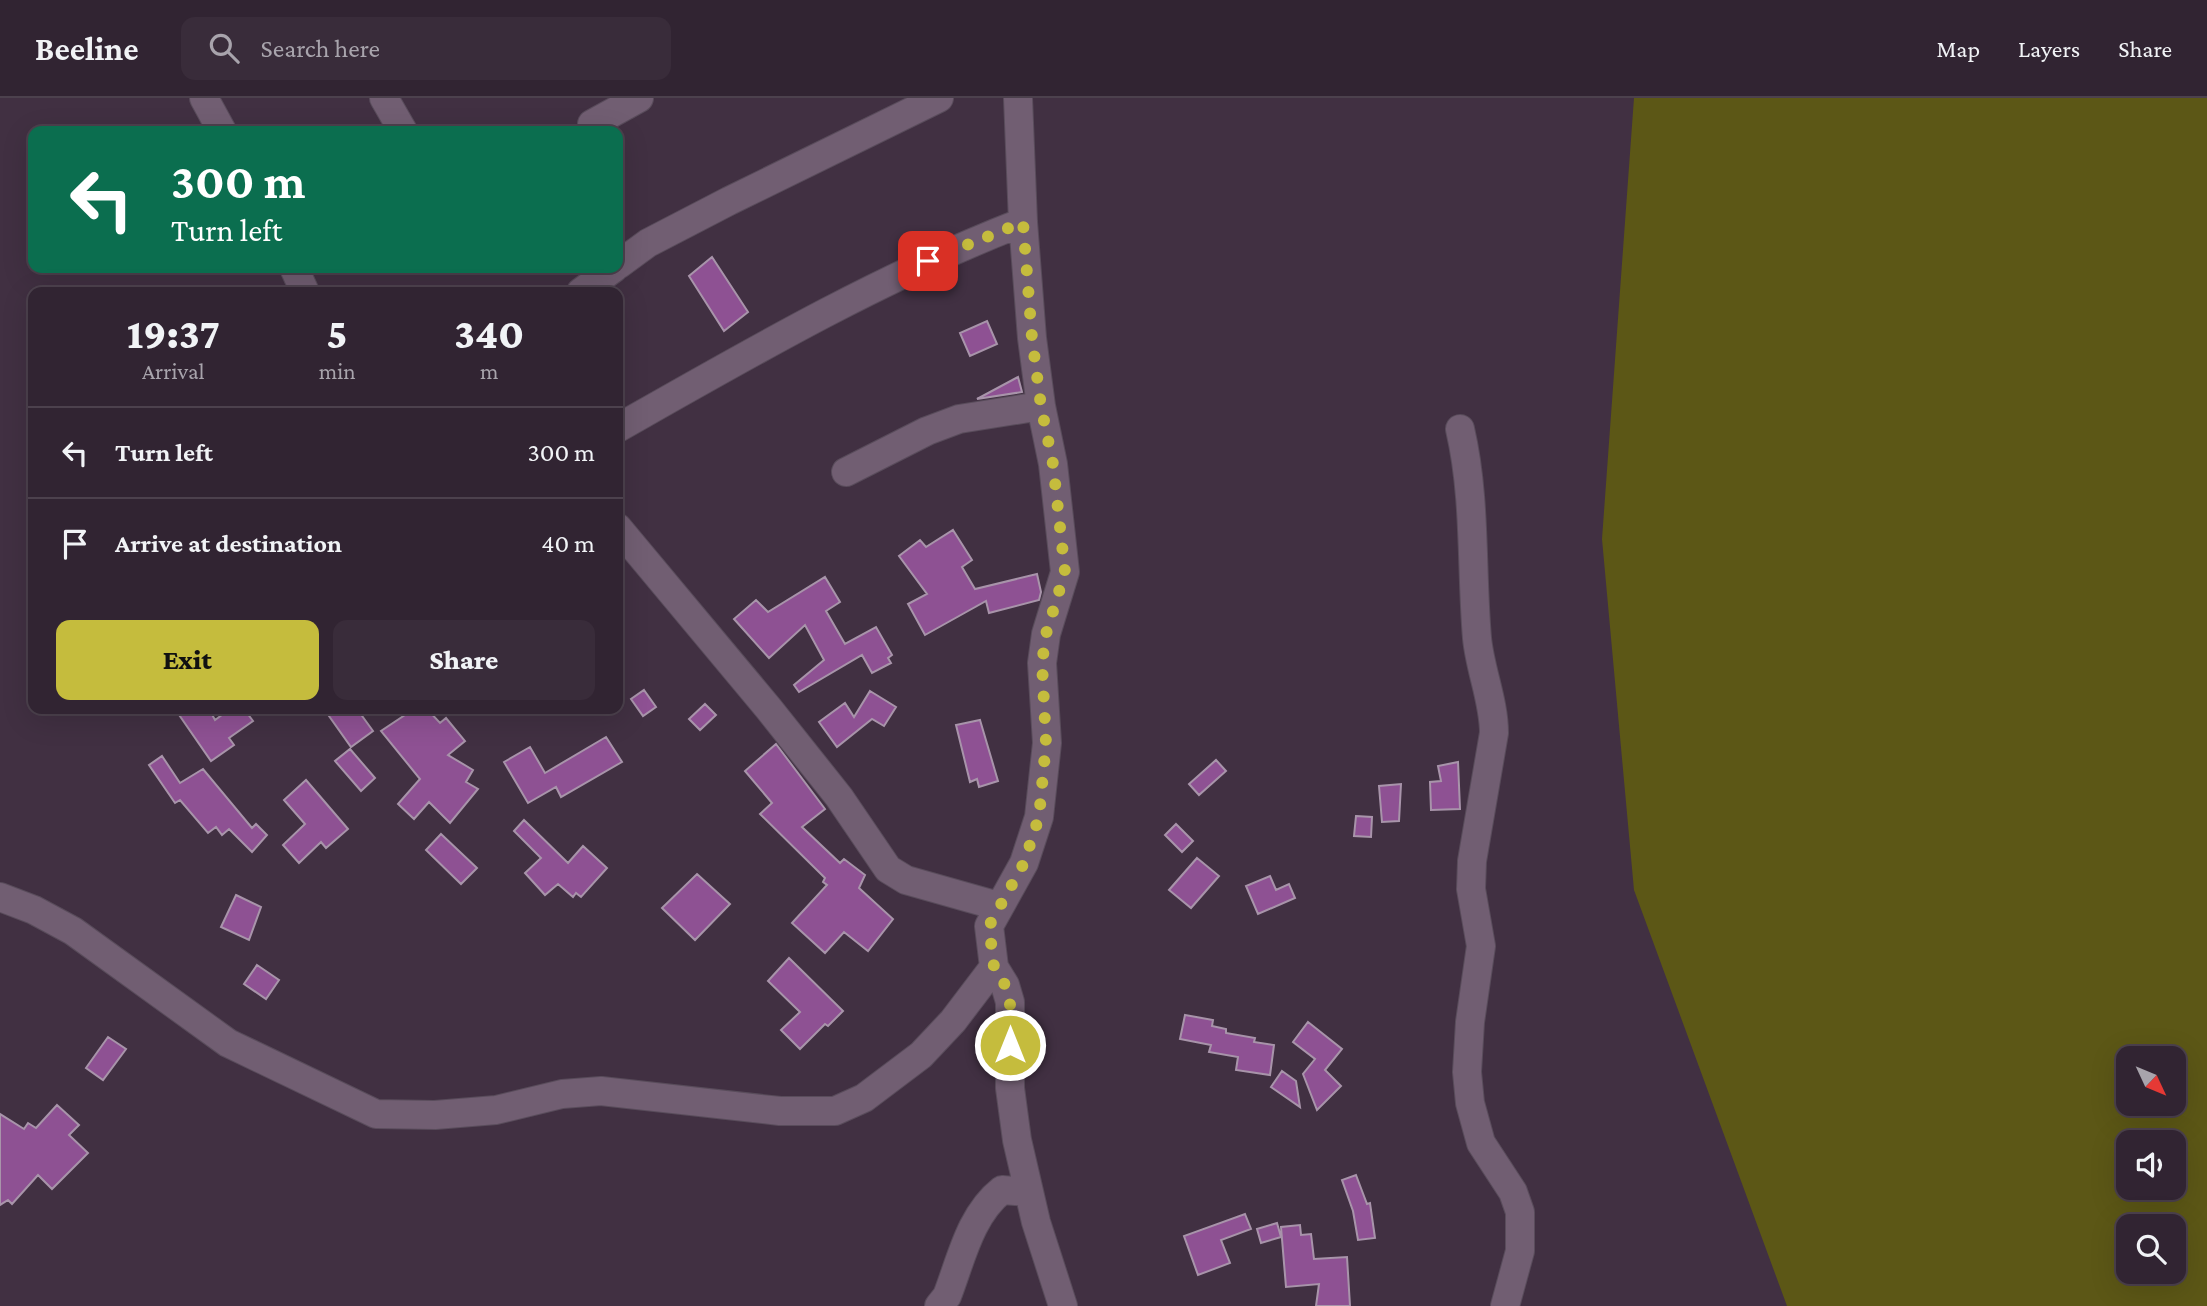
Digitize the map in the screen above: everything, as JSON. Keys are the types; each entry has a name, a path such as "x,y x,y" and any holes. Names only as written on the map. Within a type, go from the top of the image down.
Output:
{"street":[{"path":"204,98 219,126"},
{"path":"384,98 400,126"},
{"path":"592,124 639,98"},
{"path":"623,262 648,243 740,195 939,98"},
{"path":"1018,98 1023,222 1041,406 1053,464 1065,581 1046,634 1042,663 1046,743 1039,817 1014,885 998,906 989,926 994,967 1005,985 1010,1002 1010,1088 1017,1140 1029,1192 1063,1306"},
{"path":"623,425 788,330 953,249 1023,222"},
{"path":"589,287 608,273"},
{"path":"846,472 927,431 959,419 1041,406"},
{"path":"1460,429 1472,507 1479,660 1494,714 1494,733 1472,861 1471,889 1481,946 1470,1022 1467,1072 1470,1103 1482,1143 1513,1192 1520,1212 1520,1251 1505,1306"},
{"path":"623,533 839,797 888,869 906,880 998,906"},
{"path":"0,897 34,910 73,931 228,1043 376,1114 435,1115 496,1110 562,1094 601,1091 780,1111 835,1111 864,1098 920,1055 953,1021 994,967"},
{"path":"939,1306 947,1296 979,1214 989,1200 1003,1190 1029,1192"}],"shaded area":[{"path":"1634,98 2207,98 2207,1306 1787,1306 1634,890 1602,539"}],"building":[{"path":"712,257 748,312 724,331 689,276"},
{"path":"987,321 997,344 970,356 960,333"},
{"path":"1018,377 1022,392 977,399"},
{"path":"953,530 972,560 962,567 975,589 1037,574 1041,592 1039,600 989,613 986,601 925,635 908,604 927,594 899,556 920,540 926,547"},
{"path":"825,577 840,602 826,611 845,644 876,627 892,655 888,658 891,663 872,673 862,655 799,692 794,685 824,660 805,625 769,658 734,619 756,600 768,612"},
{"path":"644,690 656,707 643,716 631,699"},
{"path":"870,691 896,707 884,726 872,719 837,747 819,722 845,703 854,717"},
{"path":"705,704 716,715 700,730 689,719"},
{"path":"178,714 212,714 215,720 223,714 248,714 253,721 229,738 234,745 211,761"},
{"path":"328,714 361,714 373,731 351,747"},
{"path":"406,714 432,714 440,723 446,718 465,741 448,755 473,770 466,782 478,789 450,823 429,802 414,819 398,804 420,779 381,731"},
{"path":"980,720 998,781 979,787 977,779 970,782 956,725"},
{"path":"606,737 622,762 561,797 556,787 528,803 504,762 530,747 545,773"},
{"path":"776,744 825,809 802,827 840,863 844,859 865,875 859,888 893,919 868,951 844,932 825,953 792,923 827,885 823,882 825,878 760,814 772,803 745,771"},
{"path":"350,749 375,778 361,791 335,761"},
{"path":"162,756 180,783 203,769 252,828 256,824 267,835 252,852 229,829 222,835 216,827 208,833 180,800 175,803 149,765"},
{"path":"1216,760 1226,771 1199,795 1189,784"},
{"path":"1458,762 1460,809 1431,810 1430,782 1441,781 1438,766"},
{"path":"306,780 348,829 326,848 321,842 299,863 283,845 305,824 284,800"},
{"path":"1401,784 1399,821 1382,822 1379,786"},
{"path":"1356,816 1372,817 1371,837 1354,836"},
{"path":"524,820 568,863 583,846 607,868 581,897 576,893 573,897 558,884 545,895 525,873 541,858 514,831"},
{"path":"1176,824 1193,841 1182,852 1165,835"},
{"path":"441,834 477,868 461,884 426,850"},
{"path":"1197,858 1219,876 1191,908 1169,890"},
{"path":"697,874 730,904 695,940 662,908"},
{"path":"1270,876 1276,890 1289,884 1295,898 1258,914 1246,886"},
{"path":"236,895 261,907 249,940 221,927"},
{"path":"789,958 843,1011 828,1026 825,1024 800,1049 781,1030 800,1012 768,981"},
{"path":"257,965 279,980 266,999 244,984"},
{"path":"1185,1015 1213,1020 1212,1026 1226,1029 1226,1033 1255,1038 1254,1042 1274,1045 1270,1075 1236,1070 1238,1057 1209,1052 1211,1045 1180,1039"},
{"path":"1308,1022 1342,1049 1325,1070 1341,1086 1317,1110 1303,1074 1315,1059 1293,1042"},
{"path":"108,1037 126,1049 103,1080 86,1068"},
{"path":"1282,1071 1296,1081 1300,1107 1271,1087"},
{"path":"57,1105 79,1125 69,1135 88,1153 52,1189 38,1175 12,1204 8,1200 0,1205 0,1114 24,1129 28,1123 36,1128"},
{"path":"1356,1175 1367,1204 1370,1203 1375,1238 1358,1240 1353,1211 1342,1180"},
{"path":"1245,1214 1251,1229 1221,1240 1230,1263 1198,1275 1184,1236"},
{"path":"1277,1223 1281,1237 1261,1243 1257,1229"},
{"path":"1300,1225 1301,1235 1311,1234 1314,1259 1347,1257 1350,1306 1316,1306 1319,1284 1286,1287 1281,1227"}],"route":[{"path":"928,261 1023,222 1032,338 1041,406 1053,464 1065,572 1065,581 1046,634 1042,663 1041,688 1046,743 1039,817 1014,885 998,906 989,926 994,967 1005,985 1010,1002 1010,1045"}]}
